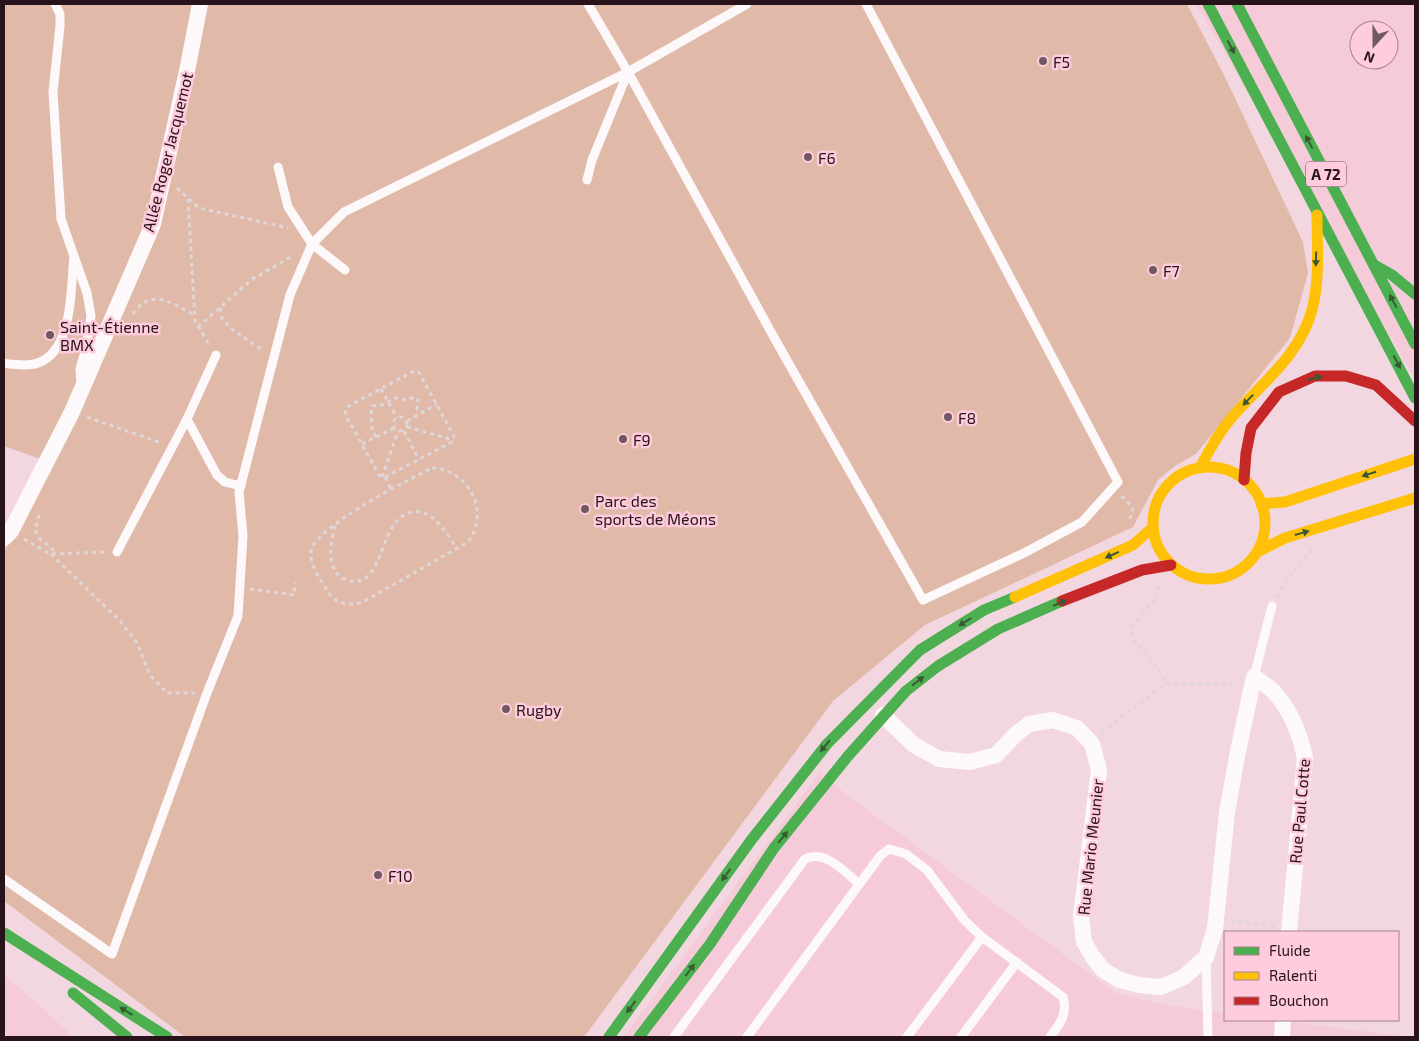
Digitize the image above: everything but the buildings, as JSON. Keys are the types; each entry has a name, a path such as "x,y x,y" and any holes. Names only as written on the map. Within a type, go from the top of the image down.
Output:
{"main road":[{"name":"A 72","path":"1208,4 1415,398"},
{"name":"A 72","path":"1237,4 1415,344"},
{"path":"1200,468 1214,442 1232,417 1279,368 1296,345 1311,311 1316,282 1317,210"},
{"path":"1374,266 1392,276 1415,294"},
{"path":"1244,480 1246,453 1251,428 1280,392 1315,376 1346,376 1376,385 1415,421"},
{"path":"1261,504 1285,502 1415,459"},
{"path":"1200,468 1216,468 1231,472 1244,480 1254,491 1261,504 1265,520 1263,536 1257,552 1247,565 1233,574 1217,579 1200,579 1185,574 1171,565 1158,548 1152,528 1154,511 1160,496 1170,482 1184,473 1200,468"},
{"path":"1257,552 1284,538 1415,498"},
{"path":"609,1037 752,839 827,744 920,650 984,610 1133,545 1152,528"},
{"path":"639,1037 710,944 774,848 848,756 906,691 938,666 998,629 1142,570 1171,565"},
{"path":"4,935 127,1037"},
{"path":"4,935 167,1037"}],"street":[{"name":"Allée Roger Jacquemot","path":"7,534 72,412 153,224 200,4"},
{"name":"Rue Mario Meunier","path":"1090,741 1098,770 1081,916 1084,942 1103,970 1120,980 1139,985 1161,987 1184,977 1206,957 1215,930 1227,812 1253,681"},
{"name":"Rue Paul Cotte","path":"1253,681 1273,691 1291,717 1301,740 1305,758 1289,930"},
{"path":"883,715 914,745 939,758 954,760 970,762 996,755 1028,724 1045,721 1053,720 1077,728 1090,741"},
{"path":"1282,1037 1283,1021"}],"lane":[{"path":"56,4 60,14 60,26 53,92 61,219 87,293 91,316 86,348 80,369 81,391"},
{"path":"588,4 628,72 776,341 923,600 1082,522 1118,482 866,4"},
{"path":"4,879 112,954 207,693 238,616 243,536 241,486 290,295 312,244 344,212 628,72 747,4"},
{"path":"587,180 592,160 628,72"},
{"path":"278,167 288,208 312,244 345,270"},
{"path":"4,363 32,365 48,358 60,344 66,329 74,255"},
{"path":"117,552 187,420 216,355"},
{"path":"187,420 217,475 225,482 241,486"},
{"path":"1253,681 1272,606"},
{"path":"747,1037 880,856 889,849 906,854 927,870 965,921 982,937 1063,997 1064,1015 1050,1037"},
{"path":"674,1037 805,859 811,856 820,856 859,884"},
{"path":"907,1037 982,937"},
{"path":"1206,957 1208,1037"},
{"path":"961,1037 1017,962"}],"path":[{"path":"164,176 200,208 290,228"},
{"path":"188,198 195,321 216,355"},
{"path":"198,326 252,280 312,244"},
{"path":"129,321 140,305 148,299 166,300 194,315"},
{"path":"220,308 222,318 230,328 274,358"},
{"path":"391,489 345,414 345,410 348,407 414,371 418,371 454,436 454,440"},
{"path":"381,389 396,418 394,428"},
{"path":"376,437 370,426 372,417 370,408 375,404 382,405 396,398 406,400 415,397 418,400 417,409 419,414"},
{"path":"407,421 437,404"},
{"path":"82,422 86,411"},
{"path":"84,416 172,447"},
{"path":"396,418 403,418 407,421"},
{"path":"404,431 407,427 407,421"},
{"path":"407,427 454,440"},
{"path":"362,444 394,428"},
{"path":"394,428 398,431 404,431"},
{"path":"383,477 398,431"},
{"path":"404,431 419,460"},
{"path":"383,477 419,460 454,440"},
{"path":"432,468 441,469 453,474 466,484 474,496 478,511 477,524 473,536 468,542 362,602 355,605 346,604 330,596 312,562 311,550 319,538 335,525 391,489 432,468"},
{"path":"1105,497 1125,498 1133,510 1128,524"},
{"path":"42,508 35,530 39,538 57,553"},
{"path":"335,525 330,552 332,563 338,575 345,580 354,582 361,581 374,568 394,522 401,515 419,511 427,514 435,520 456,549"},
{"path":"7,534 51,554 120,621 137,642 150,675 167,693 207,693"},
{"path":"1272,606 1286,580 1313,548"},
{"path":"51,554 117,552"},
{"path":"253,589 294,595 295,582"},
{"path":"1153,585 1159,589 1154,602 1141,614 1131,630 1136,644 1152,660 1166,683"},
{"path":"1090,741 1166,683 1253,681"},
{"path":"1217,906 1232,908 1230,921 1289,930"}],"shaded area":[{"name":"Parc des sports de Méons","path":"4,4 1187,4 1225,77 1303,242 1308,273 1290,338 1196,454 1175,466 1158,480 1133,527 925,625 833,701 584,1037 185,1037 4,901 4,552 52,463 4,446"},
{"path":"1196,4 1415,4 1415,379"},
{"path":"820,772 847,795 1116,993 1167,1005 1224,1013 1224,1021 1285,1021 1410,1037 623,1037"},
{"path":"4,974 64,1028 72,1037 4,1037"}],"traffic: fast":[{"path":"1208,4 1415,398"},
{"path":"1237,4 1415,344"},
{"path":"1376,266 1392,275 1415,294"},
{"path":"609,1037 752,839 827,744 920,650 984,610 1015,597"},
{"path":"639,1037 710,944 774,848 848,756 906,691 938,666 998,629 1062,601"},
{"path":"4,933 167,1037"},
{"path":"73,993 127,1037"}],"traffic: slow":[{"path":"1200,468 1223,428 1279,368 1299,341 1306,326 1315,299 1318,263 1317,215"},
{"path":"1261,504 1285,502 1415,459"},
{"path":"1209,467 1230,471 1249,483 1261,502 1265,523 1261,544 1249,563 1230,575 1209,579 1188,575 1169,563 1157,544 1153,523 1157,502 1169,483 1188,471 1209,467"},
{"path":"1257,552 1285,538 1415,498"},
{"path":"1015,597 1133,545 1152,528"}],"traffic: jam":[{"path":"1244,480 1246,453 1251,428 1279,392 1315,376 1346,376 1376,385 1415,421"},
{"path":"1062,601 1142,570 1171,565"}],"place":[{"name":"F5","path":"1043,61"},
{"name":"F6","path":"808,157"},
{"name":"F7","path":"1153,270"},
{"name":"Saint-Étienne BMX","path":"50,335"},
{"name":"F8","path":"948,417"},
{"name":"F9","path":"623,439"},
{"name":"Parc des sports de Méons","path":"585,509"},
{"name":"Rugby","path":"506,709"},
{"name":"F10","path":"378,875"}]}
